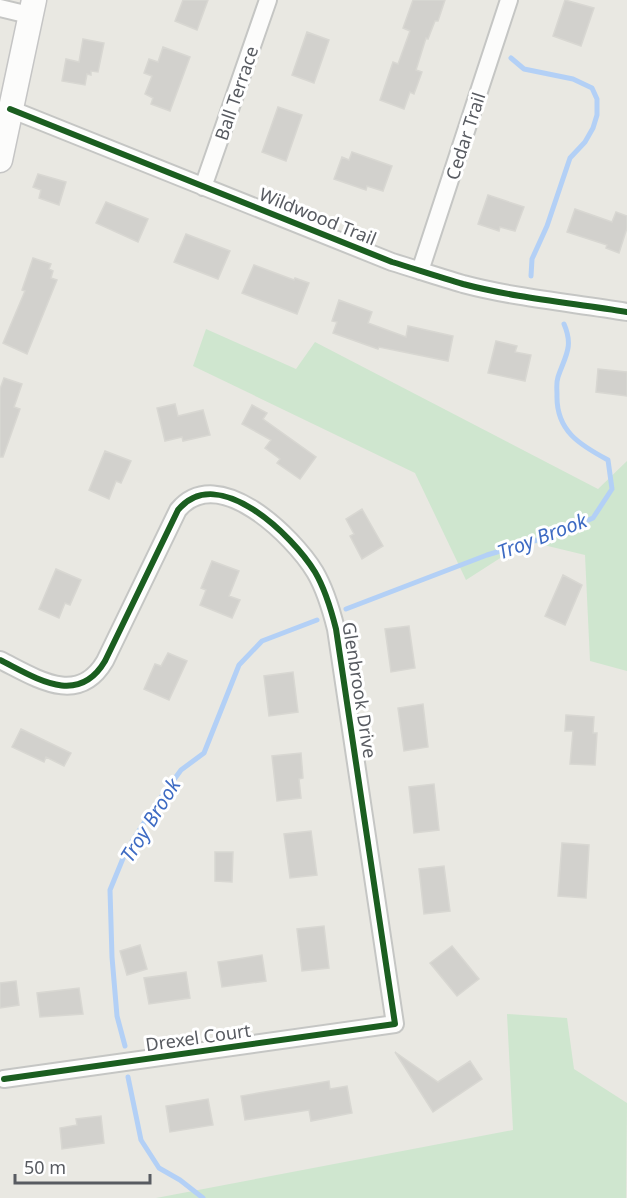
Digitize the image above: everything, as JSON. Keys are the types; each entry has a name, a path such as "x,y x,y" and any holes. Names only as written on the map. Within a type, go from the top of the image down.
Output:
{"street":[{"name":"Ball Terrace","path":"203,187 268,0"},
{"name":"Cedar Trail","path":"420,271 509,0"},
{"path":"0,8 32,8 0,160"},
{"name":"Wildwood Trail","path":"10,109 392,262 464,284 627,312"},
{"name":"Glenbrook Drive","path":"0,660 55,685 67,687 79,685 90,679 105,661 178,510 186,500 197,495 217,494 233,498 284,533 316,574 330,605 336,629 395,1024"},
{"name":"Drexel Court","path":"4,1079 395,1024"}],"green space":[{"path":"206,329 296,369 315,342 598,489 627,461 627,671 590,661 585,555 527,541 466,580 415,473 193,366"},
{"path":"507,1014 567,1018 574,1069 627,1103 626,1198 156,1198 513,1130"}],"building":[{"path":"183,0 208,0 197,30 175,21"},
{"path":"413,0 445,0 438,21 435,21 428,39 426,38 416,70 422,72 414,94 410,92 404,109 380,100 393,62 398,64 410,31 403,28"},
{"path":"565,0 594,8 581,46 553,36"},
{"path":"307,32 329,40 314,83 292,75"},
{"path":"83,39 104,43 98,72 91,71 91,75 87,74 85,85 62,81 66,59 79,62"},
{"path":"163,47 190,57 170,111 151,104 153,98 145,94 152,76 144,73 149,59 158,62"},
{"path":"278,107 302,115 286,161 262,152"},
{"path":"352,152 392,166 383,191 367,186 366,190 334,179 342,157 349,160"},
{"path":"38,174 66,182 59,205 39,198 41,190 33,187"},
{"path":"488,195 524,207 515,231 500,227 499,231 478,224"},
{"path":"106,202 148,219 138,242 96,223"},
{"path":"575,209 612,222 616,212 627,216 627,228 619,253 606,248 607,245 567,232"},
{"path":"186,234 230,251 218,279 174,262"},
{"path":"33,258 51,264 49,269 53,271 51,278 57,280 27,354 3,343 25,291 22,290"},
{"path":"254,265 294,280 295,278 309,283 297,314 242,293"},
{"path":"339,300 372,312 368,323 406,337 408,326 453,336 448,361 379,347 378,349 333,333 337,322 332,321"},
{"path":"496,341 517,346 515,352 531,355 525,381 488,373"},
{"path":"598,369 627,372 627,396 596,392"},
{"path":"4,378 22,384 14,407 20,409 3,457 0,457 0,389"},
{"path":"175,404 178,416 203,410 210,435 183,441 182,437 165,441 157,408"},
{"path":"252,405 267,413 263,419 316,457 300,479 277,463 280,459 265,448 271,440 242,424"},
{"path":"105,451 131,461 121,483 116,481 109,499 89,490"},
{"path":"362,509 383,546 362,559 350,536 354,534 346,519"},
{"path":"212,561 239,571 229,596 240,600 232,618 200,605 206,590 201,588"},
{"path":"56,569 81,580 70,605 65,603 59,618 39,609"},
{"path":"563,575 582,585 565,625 545,616"},
{"path":"409,626 415,668 391,672 385,629"},
{"path":"168,653 187,661 169,700 144,689 155,664 161,666"},
{"path":"293,672 298,712 269,716 264,676"},
{"path":"423,704 428,747 404,751 398,708"},
{"path":"566,715 594,717 593,733 597,733 595,765 570,764 573,731 565,731"},
{"path":"21,729 71,753 64,766 46,757 44,762 12,747"},
{"path":"301,753 303,778 299,779 301,798 277,801 272,756"},
{"path":"434,784 439,830 414,833 409,787"},
{"path":"311,831 317,875 290,878 284,834"},
{"path":"562,843 589,845 586,898 558,896"},
{"path":"215,852 233,852 232,882 215,881"},
{"path":"444,866 450,911 424,914 419,869"},
{"path":"324,926 329,968 302,971 297,929"},
{"path":"140,945 147,969 127,975 120,951"},
{"path":"452,946 479,979 457,996 430,963"},
{"path":"262,955 266,981 222,987 218,962"},
{"path":"186,972 190,998 149,1004 144,978"},
{"path":"16,981 19,1005 0,1008 0,983"},
{"path":"79,988 83,1014 40,1017 37,993"},
{"path":"395,1052 438,1082 470,1061 482,1079 433,1112"},
{"path":"329,1081 330,1089 347,1086 352,1113 311,1121 309,1110 245,1120 241,1096"},
{"path":"208,1099 213,1125 170,1132 166,1106"},
{"path":"101,1116 104,1143 62,1149 60,1128 77,1125 76,1119"}],"waterway":[{"name":"Troy Brook","path":"511,58 524,69 573,79 592,88 597,99 597,115 593,128 585,142 570,158 547,226 532,259 531,276"},
{"name":"Troy Brook","path":"346,609 487,555 554,535 593,518 612,489 608,460 579,442 565,427 561,418 558,408 557,382 568,345 564,324"},
{"name":"Troy Brook","path":"125,1046 117,1016 110,890 126,851 181,770 204,753 239,665 262,641 317,620"},
{"name":"Troy Brook","path":"128,1077 141,1140 159,1168 180,1180 203,1198"}],"cycle path":[{"path":"10,109 392,262 483,289 627,312"},
{"path":"0,660 28,674 56,684 69,686 82,683 94,675 105,661 178,510 194,497 213,494 233,499 273,524 290,540 315,572 322,585 336,629 395,1024 4,1079"}]}
